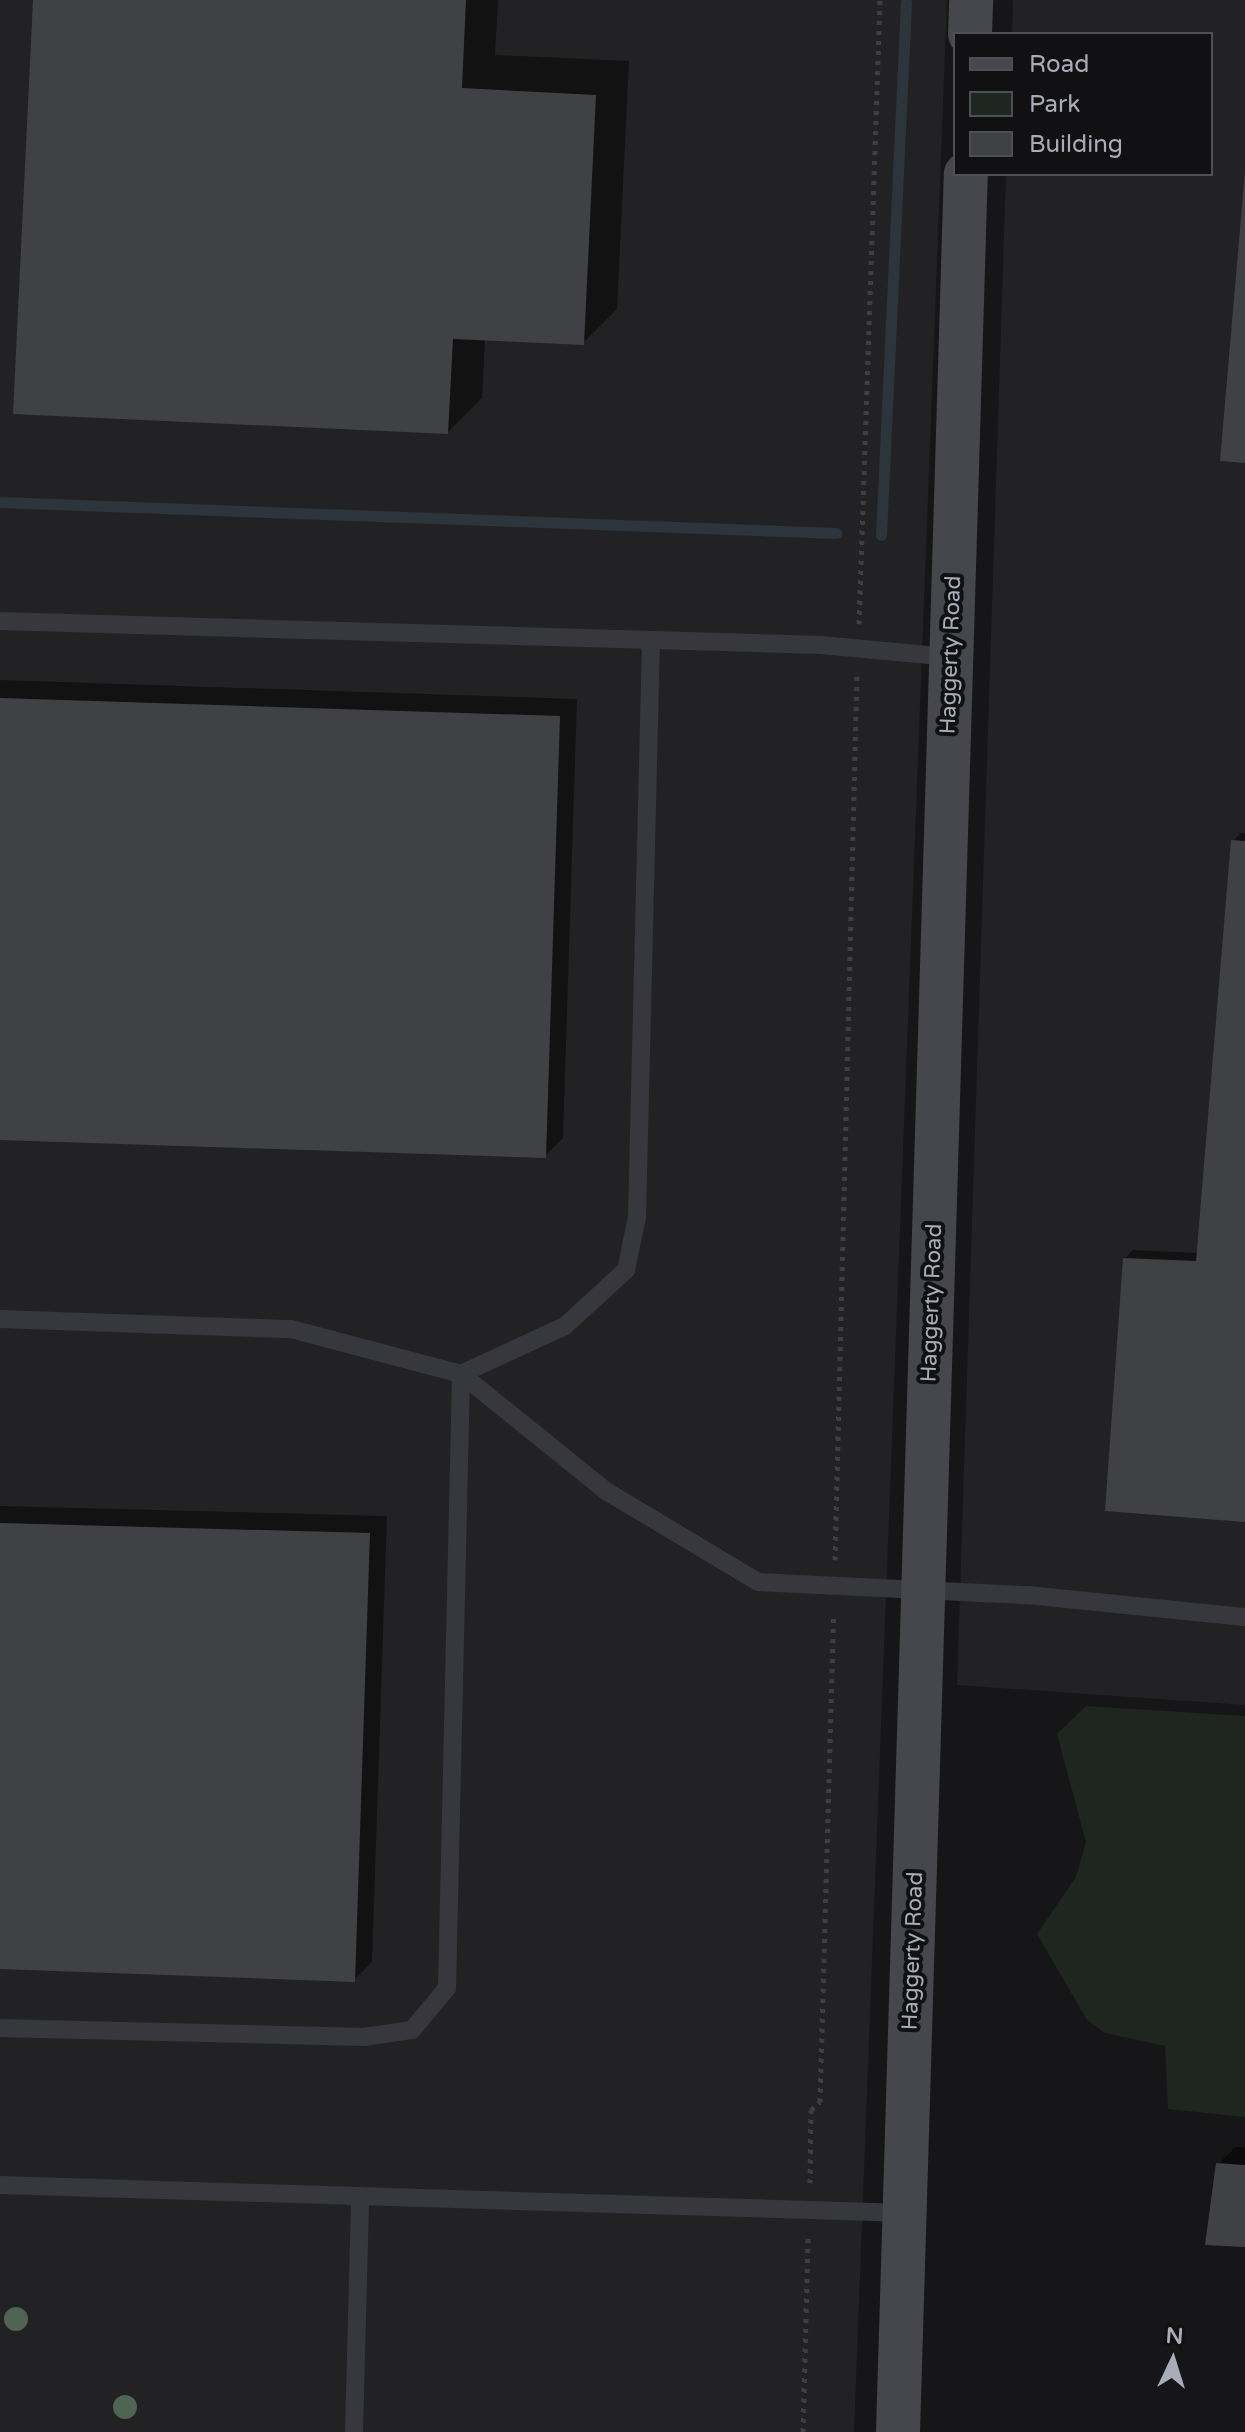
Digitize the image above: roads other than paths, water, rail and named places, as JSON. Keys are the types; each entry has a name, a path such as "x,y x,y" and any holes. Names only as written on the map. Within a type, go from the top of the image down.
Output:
{"main road":[{"path":"970,32 971,0"},
{"name":"Haggerty Road","path":"898,2432 966,176"}],"lane":[{"path":"0,621 857,648 951,657"},
{"path":"461,1374 565,1326 626,1270 637,1217 651,641"},
{"path":"0,1319 291,1329 461,1374 606,1491 758,1582 923,1594 1027,1595 1245,1617"},
{"path":"0,2028 364,2037 412,2030 447,1988 461,1374"},
{"path":"0,2185 905,2213"},
{"path":"354,2432 360,2196"}],"waterway":[{"path":"881,535 906,3"},
{"path":"0,502 836,533"}]}
